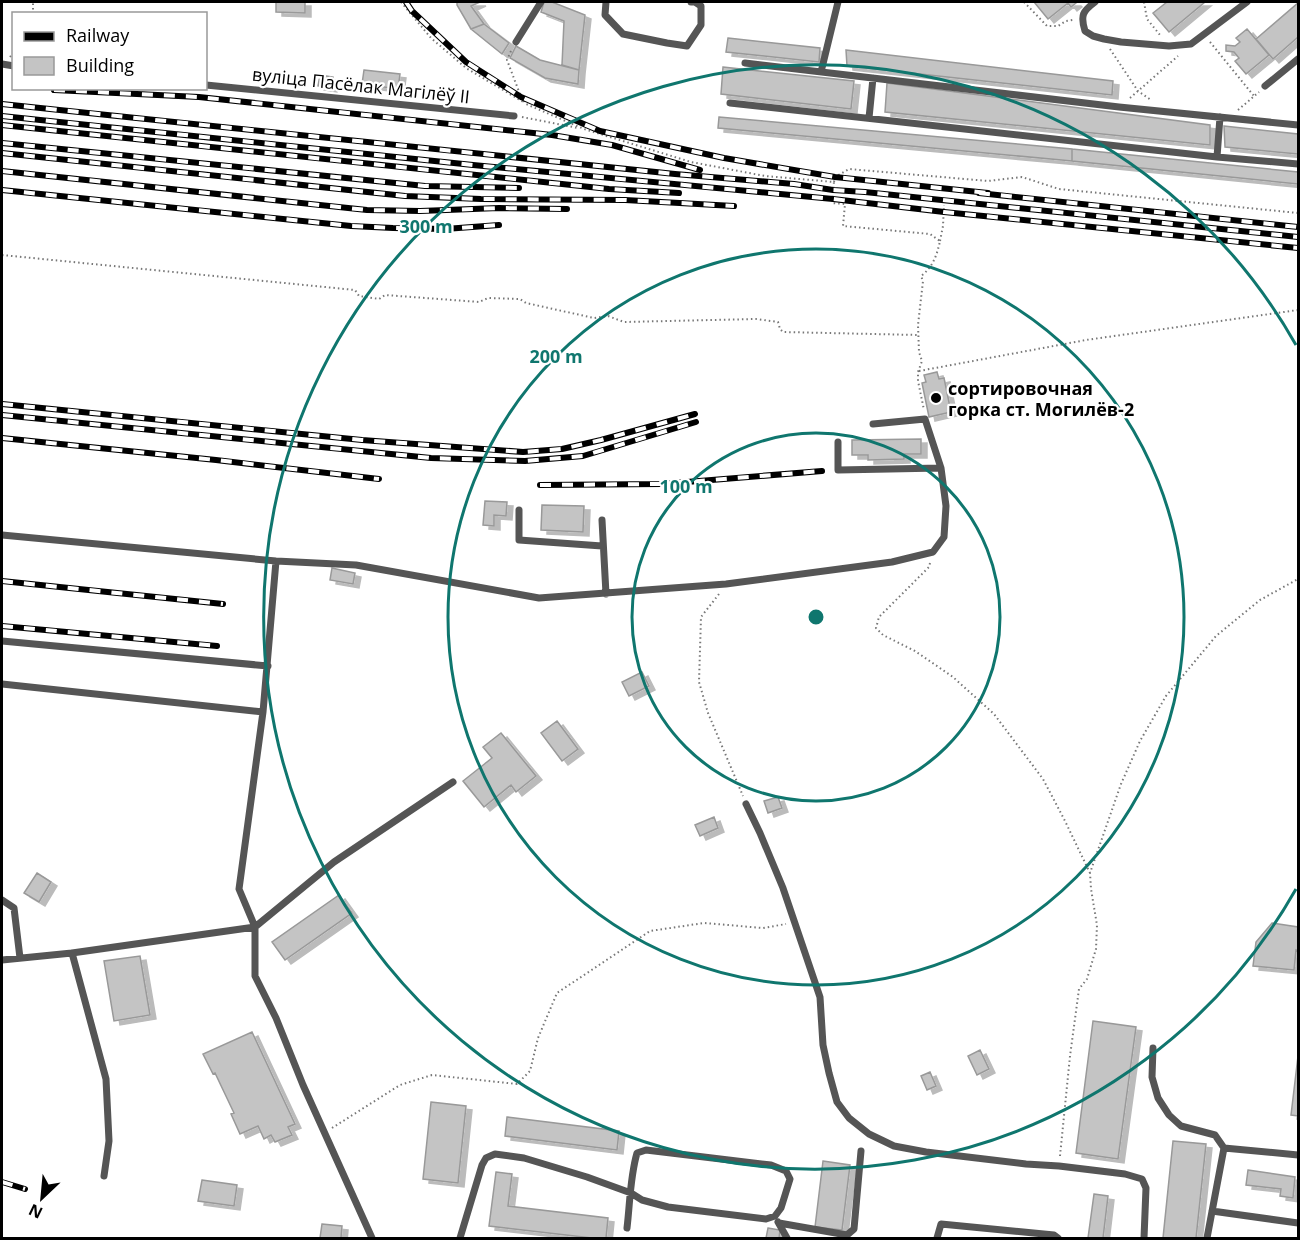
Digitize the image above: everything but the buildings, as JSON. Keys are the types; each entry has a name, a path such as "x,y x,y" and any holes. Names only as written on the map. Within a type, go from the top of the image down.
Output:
{"lane":[{"path":"516,42 541,2"},
{"path":"606,2 605,15 622,34 687,46 701,25 701,6 691,2"},
{"path":"821,72 838,2"},
{"path":"1095,2 1086,9 1081,20 1085,31 1093,36 1169,46 1191,44 1247,2"},
{"path":"1265,86 1299,59"},
{"path":"745,63 1119,107 1299,125"},
{"path":"869,118 873,78"},
{"name":"вуліца Пасёлак Магілёў II","path":"207,85 514,116"},
{"path":"730,103 1299,164"},
{"path":"1217,157 1220,117"},
{"path":"2,535 276,561 356,565 539,598 726,584 892,562 933,552 944,537 946,506 941,468 925,419 873,424"},
{"path":"838,442 838,470 941,468"},
{"path":"519,510 519,540 602,546"},
{"path":"602,520 606,594"},
{"path":"276,561 263,712 239,889 255,927 255,976 276,1018 372,1239"},
{"path":"2,641 268,666"},
{"path":"2,684 263,712"},
{"path":"2,960 255,927 334,862 453,782"},
{"path":"746,804 783,888 820,997 823,1045 829,1073 837,1102 849,1118 869,1134 894,1146 926,1152 1125,1174 1142,1179 1146,1188 1144,1239"},
{"path":"2,900 14,908 20,958"},
{"path":"72,952 106,1079 109,1141 104,1176"},
{"path":"1153,1048 1152,1077 1158,1098 1168,1115 1181,1126 1215,1135 1224,1148 1207,1239"},
{"path":"1224,1148 1299,1155"},
{"path":"460,1239 482,1165 486,1158 495,1154 536,1161 631,1193 642,1200 668,1207 766,1219 775,1216 782,1208 789,1179 786,1171 771,1165 646,1150 637,1153 633,1168 631,1193 627,1228"},
{"path":"779,1223 847,1235 854,1229 861,1152"},
{"path":"1212,1211 1299,1223"},
{"path":"775,1216 787,1239"},
{"path":"937,1239 941,1224 1054,1235 1058,1239"}],"path":[{"path":"401,2 431,38 466,68 526,104 584,129 691,162 765,176 834,182"},
{"path":"1024,2 1047,26 1058,26 1066,21 1081,20"},
{"path":"1144,2 1147,18 1169,46"},
{"path":"1204,35 1254,96"},
{"path":"1104,39 1138,91 1165,111"},
{"path":"516,42 507,60 521,97 526,104"},
{"path":"1119,107 1191,44"},
{"path":"1230,118 1265,86"},
{"path":"514,116 584,129"},
{"path":"940,241 930,234 843,226 845,204 832,203 835,177 849,169 988,181 1022,177 1059,189 1299,213"},
{"path":"925,419 918,381 922,361 918,334 923,281 921,276 928,271 937,256 944,221 944,205"},
{"path":"2,255 355,290 359,296 379,299 385,295 478,302 488,298 520,299 526,303 594,318 608,316 624,322 756,319 778,322 783,332 918,334"},
{"path":"918,372 1086,340 1299,309"},
{"path":"933,552 928,567 879,617 876,628 883,635 915,651 953,677 994,714 1043,779 1090,873 1097,925 1096,949 1087,980 1079,989 1059,1166"},
{"path":"1090,873 1121,784 1140,741 1166,696 1216,636 1260,600 1299,579"},
{"path":"726,584 701,617 699,682 708,713 746,804"},
{"path":"325,1133 400,1085 432,1075 516,1084 530,1071 538,1038 557,993 650,931 704,922 763,928 794,923"}],"railway":[{"path":"406,2 412,11 466,62 521,97 600,131 724,158 835,177 988,193"},
{"path":"54,90 199,97 552,135 612,145 700,170"},
{"path":"2,104 1298,237"},
{"path":"2,116 1298,248"},
{"path":"2,125 609,189 679,193"},
{"path":"2,143 425,186 519,188"},
{"path":"2,153 405,196 625,200 734,206"},
{"path":"2,171 367,210 567,209"},
{"path":"2,190 351,226 445,229 499,225"},
{"path":"979,193 1298,227"},
{"path":"2,404 362,440 523,452 562,449 695,414"},
{"path":"2,415 431,458 525,461 583,456 696,422"},
{"path":"2,438 379,479"},
{"path":"540,485 662,484 822,471"},
{"path":"2,581 223,604"},
{"path":"2,626 217,646"},
{"path":"2,1182 25,1189"}],"place":[{"name":"сортировочная горка ст. Могилёв-2","path":"936,398"}]}
